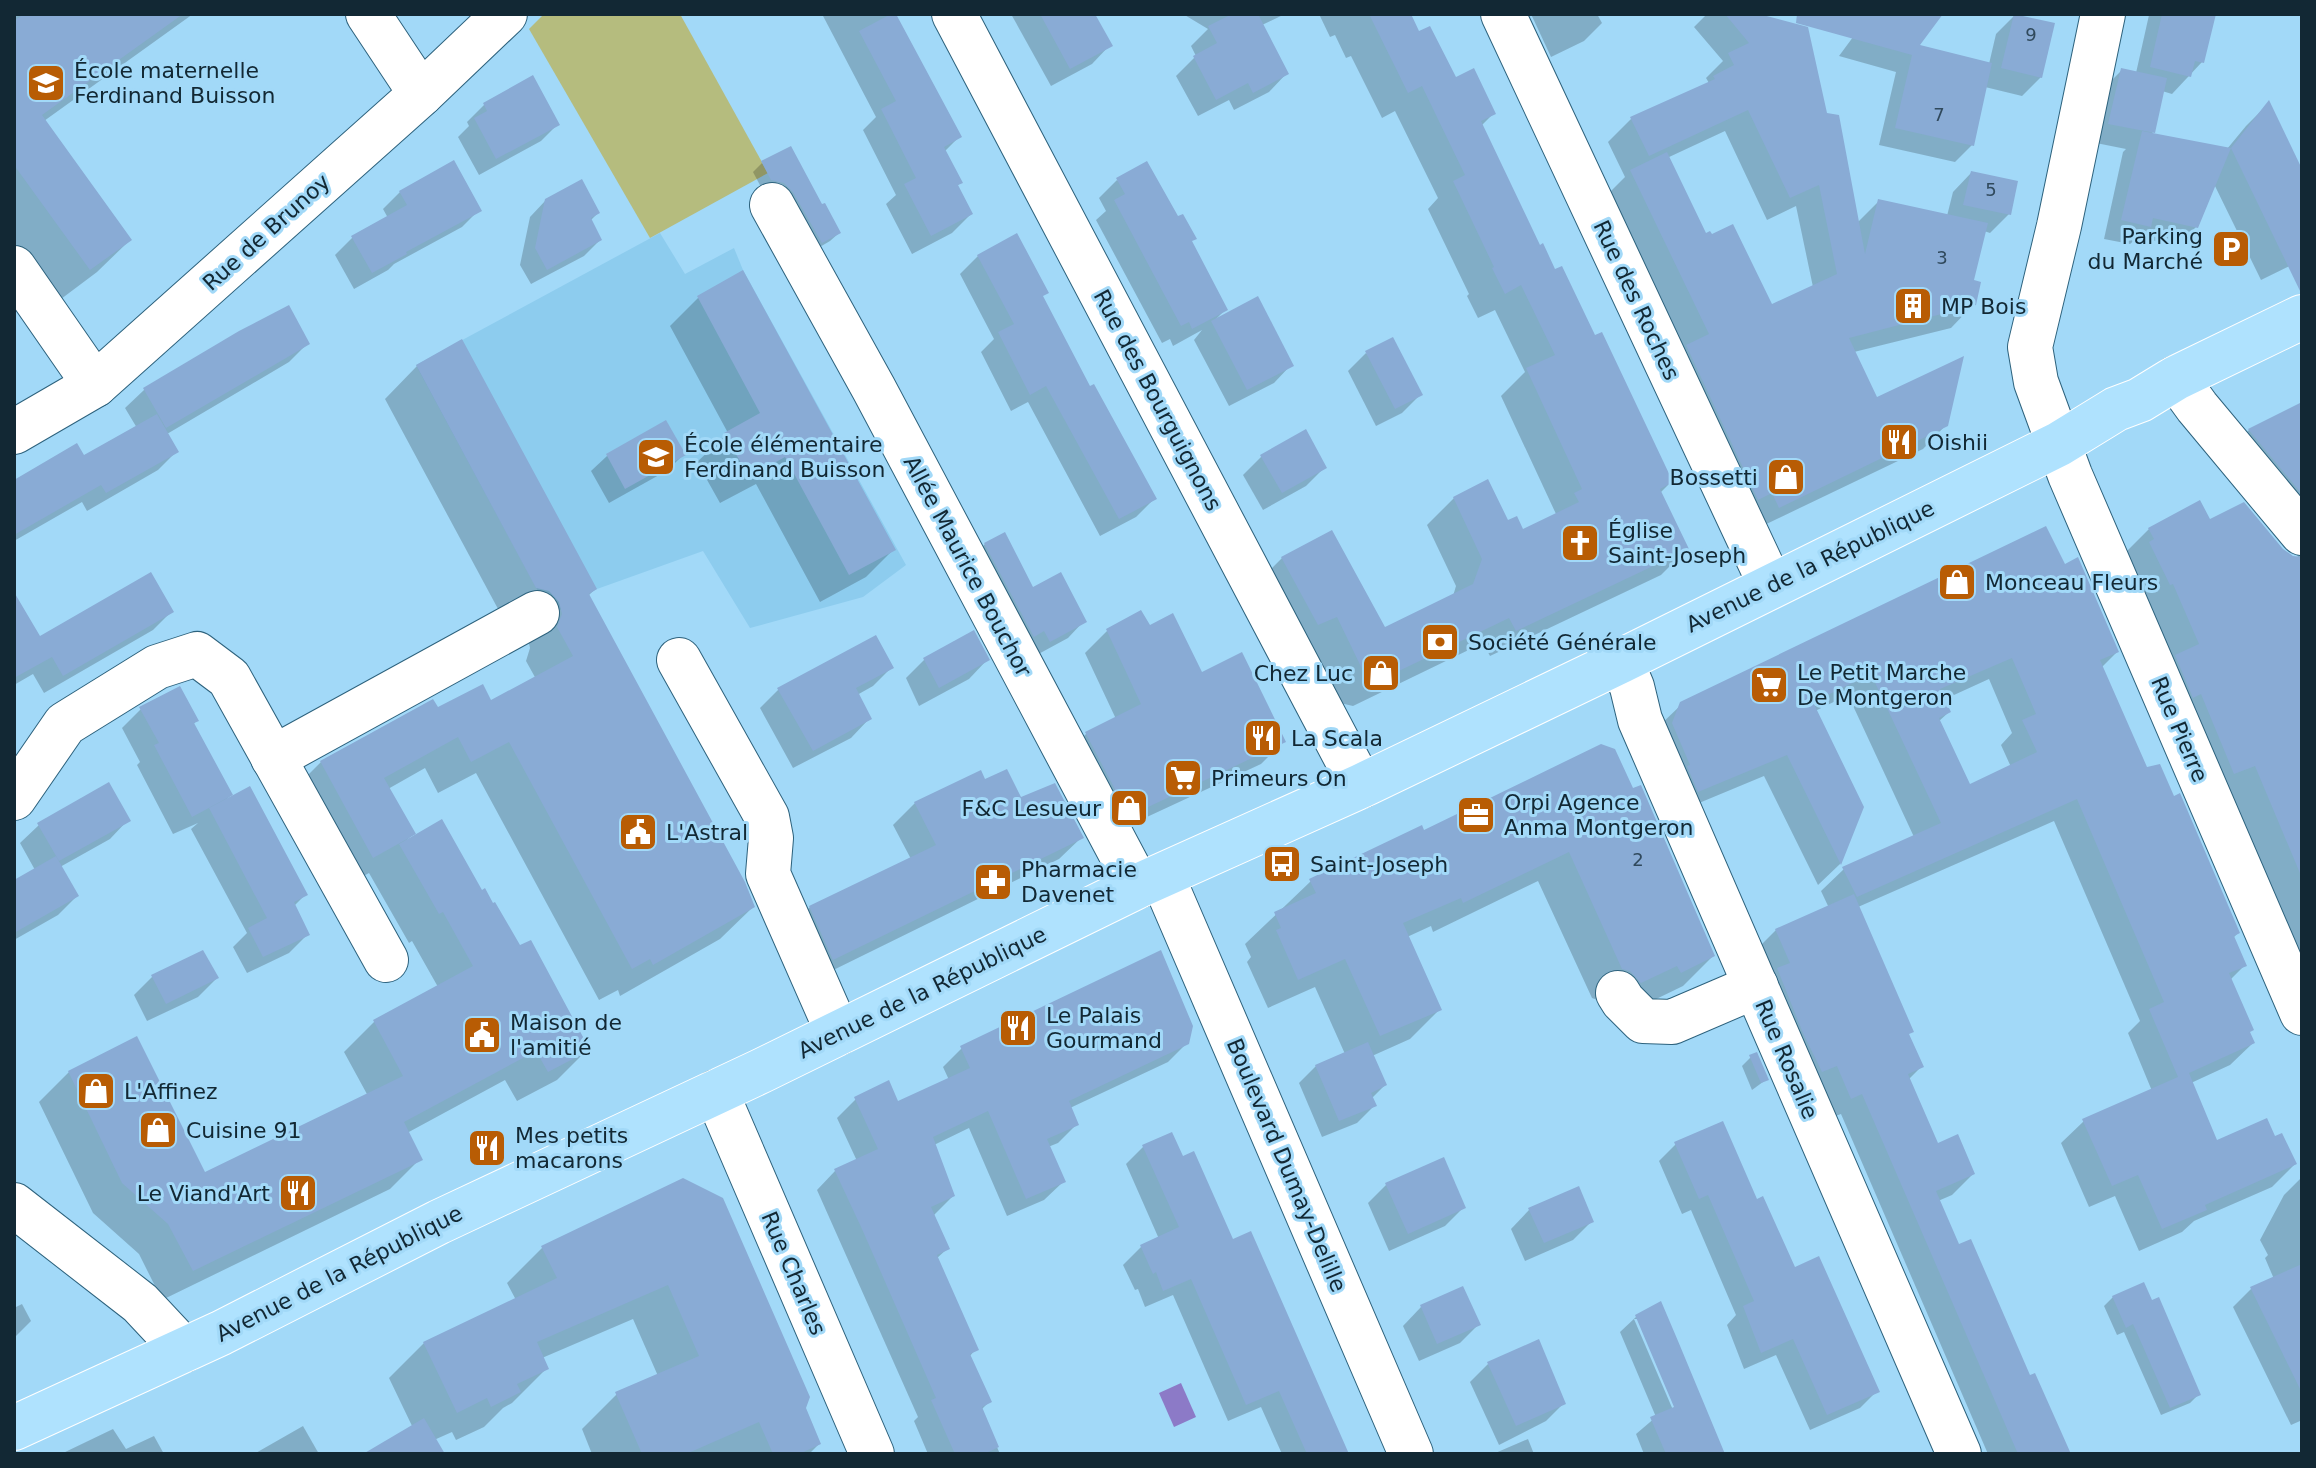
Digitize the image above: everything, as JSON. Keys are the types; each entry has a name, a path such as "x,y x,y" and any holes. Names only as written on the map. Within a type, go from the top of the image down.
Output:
{"main road":[{"name":"Avenue de la République","path":"14,1428 184,1350 439,1222 716,1092 1150,881 1361,786 1621,661 2059,444 2116,409 2140,400 2176,378 2302,317"}],"street":[{"path":"368,14 421,94"},
{"name":"Rue de Brunoy","path":"14,432 95,385 421,94 505,14"},
{"name":"Rue des Bourguignons","path":"954,14 1361,786"},
{"name":"Rue des Roches","path":"1503,14 1771,586"},
{"name":"Rue Pierre","path":"2103,14 2059,226 2030,347 2036,382 2070,475 2302,1013"},
{"name":"Allée Maurice Bouchor","path":"772,205 1150,881"},
{"path":"14,268 95,385"},
{"path":"2176,378 2302,533"},
{"path":"273,758 537,613"},
{"path":"14,798 65,724 157,667 197,654 229,678 386,960"},
{"path":"679,660 767,817 771,838 768,874 838,1033"},
{"name":"Rue Rosalie","path":"1621,661 1632,687 1640,720 1959,1454"},
{"name":"Boulevard Dumay-Delille","path":"1150,881 1411,1454"},
{"path":"1618,993 1643,1021 1672,1022 1756,986"},
{"name":"Rue Charles","path":"716,1092 872,1454"},
{"path":"14,1205 140,1303 184,1350"}],"shaded area":[{"name":"École élémentaire Ferdinand Buisson","path":"660,233 685,274 734,248 743,270 906,565 863,597 750,628 703,551 597,589 551,615 416,365"},
{"path":"1181,1383 1196,1417 1174,1427 1159,1393"}],"green space":[{"path":"544,14 680,14 768,173 650,238 529,29"}],"building":[{"path":"24,14 183,14 42,115 132,240 90,270 14,165 14,21"},
{"path":"896,14 962,137 944,147 963,183 958,185 973,214 931,236 904,184 916,178 881,109 896,101 859,31"},
{"path":"1040,14 1095,14 1113,46 1070,69"},
{"path":"1232,14 1258,14 1289,74 1253,93 1248,83 1216,100 1193,56 1217,43 1208,26"},
{"path":"1369,14 1411,14 1419,31 1430,26 1456,77 1474,68 1496,114 1481,121 1540,245 1543,243 1555,269 1562,266 1595,335 1602,332 1673,482 1660,489 1689,549 1516,631 1509,618 1380,680 1366,677 1337,617 1318,625 1281,557 1332,530 1385,627 1473,584 1482,559 1453,497 1488,479 1508,520 1517,516 1523,529 1579,502 1574,493 1582,489 1526,368 1555,355 1521,285 1505,294 1453,181 1465,175 1422,86 1408,93"},
{"path":"1725,14 1759,14 1808,27 1827,113 1839,115 1865,254 1878,199 1988,223 1974,280 1981,282 1976,305 1849,338 1877,397 1964,356 1948,426 1779,508 1772,493 1758,500 1686,345 1709,334 1630,170 1667,152 1706,233 1710,231 1712,234 1733,224 1772,304 1837,274 1819,185 1790,198 1748,110 1649,156 1630,117 1715,79 1713,76 1734,65 1728,53 1749,43"},
{"path":"1797,14 1943,14 1920,45 1992,63 1974,146 1895,128 1912,55 1796,23"},
{"path":"2014,14 2055,23 2042,78 2001,68"},
{"path":"2162,14 2216,14 2204,63 2195,61 2191,77 2150,67"},
{"path":"2121,68 2167,78 2155,133 2108,124"},
{"path":"533,75 560,125 496,159 474,118 487,111 483,103"},
{"path":"2269,100 2302,169 2301,293 2231,148"},
{"path":"2142,131 2231,148 2198,228 2153,218 2151,227 2121,220"},
{"path":"791,146 841,233 822,243 793,192 784,183 771,180 761,161"},
{"path":"454,160 482,211 372,273 351,236 407,205 399,191"},
{"path":"1147,161 1178,216 1183,214 1197,239 1192,241 1228,310 1192,329 1189,322 1181,326 1114,200 1125,194 1116,178"},
{"path":"1971,171 2018,181 2011,215 1963,205"},
{"path":"582,179 600,213 591,218 602,240 547,270 535,248 545,199"},
{"path":"1017,233 1049,293 1043,296 1090,386 1094,384 1157,499 1119,519 1046,386 1030,395 998,332 1014,324 977,255"},
{"name":"École élémentaire Ferdinand Buisson","path":"743,270 896,550 849,575 785,457 749,477 724,433 760,413 697,296"},
{"path":"1258,296 1294,366 1247,390 1211,321"},
{"path":"289,305 310,344 166,428 143,388"},
{"path":"1393,337 1423,395 1395,409 1365,351"},
{"name":"L'Astral","path":"462,339 597,589 589,594 745,882 755,907 653,965 650,959 632,969 509,742 471,762 458,737 384,778 416,834 373,858 320,761 433,699 438,707 483,684 491,700 573,656 557,627 562,614 559,602 549,591 536,588 416,365"},
{"path":"2302,402 2302,494 2248,429"},
{"path":"157,414 179,452 106,493 101,485 14,535 14,480 77,443 84,455"},
{"path":"666,420 686,455 625,489 606,454"},
{"path":"1306,429 1327,468 1282,493 1260,455"},
{"path":"2200,500 2210,519 2244,502 2283,549 2293,556 2302,557 2302,878 2255,766 2234,774 2201,694 2193,698 2175,655 2199,644 2173,584 2170,585 2149,542 2154,539 2148,528"},
{"path":"2046,526 2065,564 2078,557 2119,652 2100,660 2147,767 2160,764 2174,796 2180,793 2240,933 2234,936 2247,966 2229,973 2254,1030 2250,1032 2255,1043 2189,1073 2217,1140 2267,1118 2275,1136 2282,1133 2297,1164 2205,1205 2207,1210 2162,1229 2138,1175 2112,1186 2082,1119 2178,1077 2149,1009 2164,1002 2077,799 1857,897 1842,867 1941,823 1871,674 1813,702 1864,807 1841,865 1787,755 1698,792 1672,723 1680,702","holes":["2012,658 2036,714 2022,720 2037,752 1970,784 1939,718 1951,712 1940,689"]},
{"path":"1005,532 1033,587 1061,572 1087,622 1050,642 1044,631 1034,637 984,543"},
{"path":"151,572 174,612 63,676 52,657 14,678 14,592 40,636"},
{"path":"1141,610 1150,625 1173,613 1202,672 1242,652 1286,742 1129,816 1085,732 1141,704 1106,629"},
{"path":"974,630 990,660 939,688 923,658"},
{"path":"876,635 894,668 856,688 872,719 813,751 777,688"},
{"path":"180,686 199,721 194,723 233,795 192,817 154,745 159,743 139,707"},
{"path":"1601,744 1615,749 1633,788 1641,785 1715,956 1681,973 1677,966 1641,983 1630,971 1622,969 1569,852 1463,903 1461,898 1403,923 1442,1010 1380,1036 1345,959 1298,980 1276,930 1281,928 1274,912 1316,893 1309,879 1422,825 1424,830"},
{"path":"1007,769 1021,797 1055,783 1084,838 833,960 809,906 936,845 914,802 981,770 985,779"},
{"path":"109,782 131,821 59,861 37,823"},
{"path":"250,786 308,895 294,902 310,935 263,957 248,928 267,918 209,808"},
{"path":"442,819 482,890 485,888 495,902 520,945 531,940 590,1050 548,1072 536,1051 404,1122 423,1160 193,1271 168,1224 122,1183 68,1071 137,1036 205,1172 403,1076 373,1020 473,966 399,844"},
{"path":"56,856 79,896 14,933 14,880"},
{"path":"1854,894 1914,1032 1909,1034 1924,1067 1908,1074 1938,1143 1958,1134 1975,1174 1936,1191 1959,1244 1971,1239 2030,1375 2035,1373 2071,1454 2018,1454 1862,1094 1851,1099 1837,1066 1822,1072 1777,968 1790,963 1775,929"},
{"path":"203,950 219,978 166,1004 151,975"},
{"path":"1161,950 1193,1026 1189,1044 1069,1101 1079,1125 1047,1139 1066,1182 1026,1199 988,1111 933,1137 955,1196 931,1207 950,1249 937,1255 979,1350 970,1354 992,1402 982,1407 999,1447 984,1454 955,1454 931,1400 936,1398 834,1169 878,1149 854,1097 889,1080 898,1101 970,1068 960,1046"},
{"path":"1368,1042 1387,1085 1371,1093 1377,1106 1339,1121 1315,1065"},
{"path":"1757,1052 1769,1080 1761,1083 1749,1055"},
{"path":"1723,1121 1757,1199 1763,1196 1795,1267 1819,1256 1880,1392 1827,1415 1793,1339 1761,1353 1743,1306 1754,1301 1708,1195 1699,1199 1674,1142"},
{"path":"1172,1132 1183,1156 1194,1151 1233,1239 1251,1231 1349,1454 1307,1454 1279,1391 1246,1405 1191,1279 1163,1291 1156,1272 1153,1274 1140,1245 1179,1227 1142,1145"},
{"path":"1444,1157 1466,1208 1408,1234 1385,1183"},
{"path":"683,1178 723,1198 810,1397 806,1408 821,1444 799,1454 773,1454 759,1422 686,1454 642,1454 615,1392 699,1356 668,1285 537,1342 549,1369 517,1384 521,1392 491,1407 487,1398 457,1413 423,1342 557,1278 541,1246"},
{"path":"1579,1186 1594,1222 1544,1243 1528,1208"},
{"path":"2302,1264 2302,1393 2250,1287"},
{"path":"2144,1282 2152,1300 2159,1297 2201,1395 2170,1408 2133,1324 2126,1328 2112,1296"},
{"path":"1463,1286 1481,1325 1437,1344 1420,1305"},
{"path":"1661,1301 1725,1454 1666,1454 1650,1417 1674,1407 1635,1315"},
{"path":"1539,1339 1566,1404 1516,1426 1487,1362"},
{"path":"424,1418 445,1454 363,1454"}],"place":[{"name":"École maternelle Ferdinand Buisson","path":"46,83"},
{"name":"Parking du Marché","path":"2231,249"},
{"name":"MP Bois","path":"1913,306"},
{"name":"Oishii","path":"1899,442"},
{"name":"École élémentaire Ferdinand Buisson","path":"656,457"},
{"name":"Bossetti","path":"1786,477"},
{"name":"Église Saint-Joseph","path":"1580,543"},
{"name":"Monceau Fleurs","path":"1957,582"},
{"name":"Société Générale","path":"1440,642"},
{"name":"Chez Luc","path":"1381,673"},
{"name":"Le Petit Marche De Montgeron","path":"1769,685"},
{"name":"La Scala","path":"1263,738"},
{"name":"Primeurs On","path":"1183,778"},
{"name":"F&C Lesueur","path":"1129,808"},
{"name":"Orpi Agence Anma Montgeron","path":"1476,815"},
{"name":"L'Astral","path":"638,832"},
{"name":"Saint-Joseph","path":"1282,864"},
{"name":"Pharmacie Davenet","path":"993,882"},
{"name":"Le Palais Gourmand","path":"1018,1028"},
{"name":"Maison de l'amitié","path":"482,1035"},
{"name":"L'Affinez","path":"96,1091"},
{"name":"Cuisine 91","path":"158,1130"},
{"name":"Mes petits macarons","path":"487,1148"},
{"name":"Le Viand'Art","path":"298,1193"}]}
